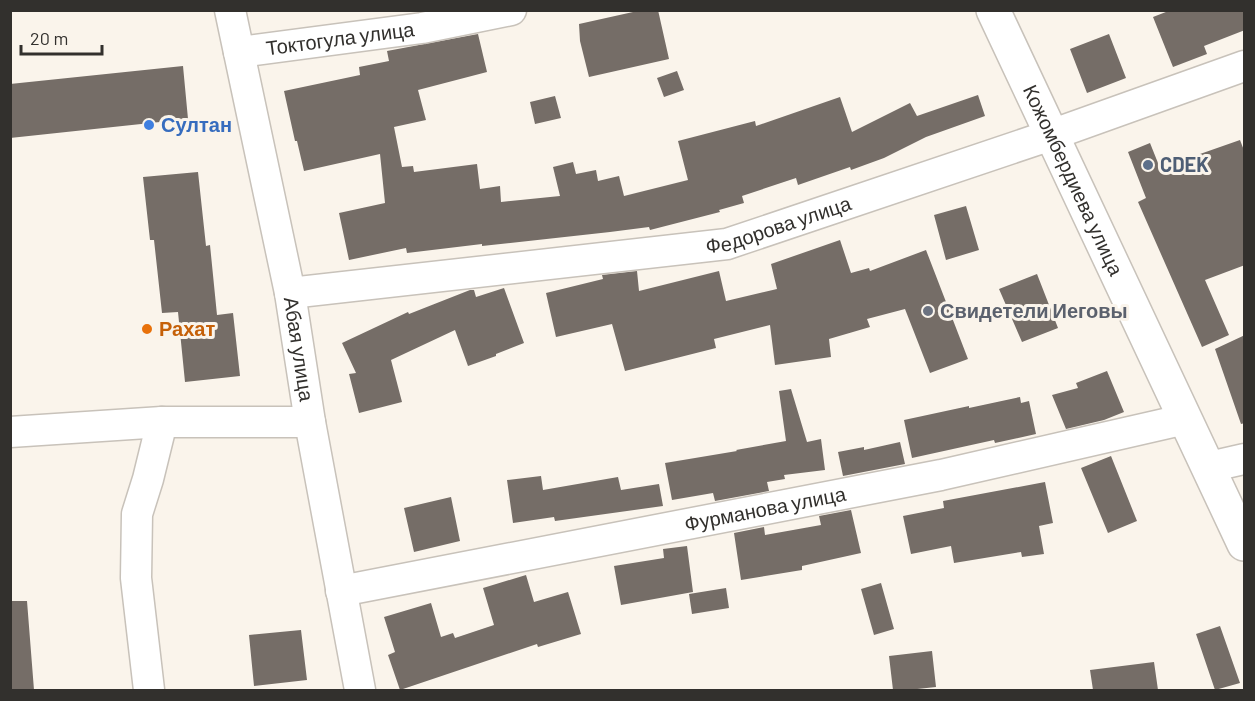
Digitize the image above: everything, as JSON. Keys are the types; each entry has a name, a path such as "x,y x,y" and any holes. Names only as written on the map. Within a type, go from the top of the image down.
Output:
{"street":[{"name":"Абая улица","path":"230,10 290,293 310,422 360,690"},
{"name":"Токтогула улица","path":"239,52 422,28 511,10"},
{"name":"Кожомбердиева улица","path":"993,10 1245,544"},
{"name":"Федорова улица","path":"290,293 727,244 1051,135 1245,66"},
{"name":"Фурманова улица","path":"341,591 941,475 1186,419"},
{"path":"149,690 136,578 137,514 162,422"},
{"path":"10,432 162,422 310,422"},
{"path":"1209,467 1245,459"}],"building":[{"path":"642,10 658,10 669,59 589,77 580,41 579,24"},
{"path":"1171,10 1245,10 1245,30 1204,46 1207,54 1173,67 1153,17"},
{"path":"478,34 487,72 418,90 426,120 394,127 402,167 413,166 414,172 477,164 480,189 500,186 501,202 560,196 553,167 573,162 576,174 596,170 598,181 619,176 624,196 688,180 678,141 755,121 756,126 840,97 852,132 910,103 917,116 978,95 985,116 926,137 884,158 851,170 850,167 798,185 796,178 742,196 744,203 719,210 720,212 650,230 649,227 407,253 406,248 349,260 339,213 385,203 380,154 304,171 284,91 360,75 359,67 389,61 387,51"},
{"path":"1109,34 1126,78 1087,93 1070,49"},
{"path":"183,66 188,119 10,138 10,84"},
{"path":"677,71 684,90 664,97 657,78"},
{"path":"555,96 561,118 535,124 530,102"},
{"path":"1240,140 1245,153 1245,265 1205,280 1229,335 1202,347 1138,202 1146,198 1128,152 1150,143 1160,168"},
{"path":"198,172 206,246 210,245 217,315 233,313 240,376 185,382 178,312 162,313 154,240 150,240 143,177"},
{"path":"966,206 979,250 946,260 934,215"},
{"path":"840,240 851,273 869,268 870,271 926,250 968,359 930,373 905,309 867,319 870,327 829,339 831,357 775,365 770,325 714,339 716,348 625,371 612,324 556,337 546,293 603,279 602,275 637,271 639,291 719,271 726,301 777,289 771,264"},
{"path":"1037,274 1058,328 1022,342 999,289"},
{"path":"504,288 524,343 468,366 455,330 391,360 402,402 359,413 349,374 356,373 342,343 408,312 409,314 470,290 474,290 476,297"},
{"path":"1245,335 1245,423 1241,424 1215,349"},
{"path":"1107,371 1124,412 1104,420 1066,429 1052,395 1078,388 1076,383"},
{"path":"791,389 807,442 821,439 825,470 784,475 785,479 767,482 769,491 715,501 713,493 672,500 665,463 786,441 779,391"},
{"path":"1020,397 1021,403 1029,401 1036,434 995,443 994,440 912,458 904,420"},
{"path":"900,442 905,464 843,476 838,452 864,447 864,450"},
{"path":"1111,456 1137,521 1108,533 1081,468"},
{"path":"541,476 543,490 618,477 621,490 659,484 663,506 555,521 554,517 513,523 507,480"},
{"path":"1045,482 1053,523 1039,526 1044,554 1022,557 1021,552 954,563 951,546 911,554 903,516 944,508 943,501"},
{"path":"451,497 460,541 414,552 404,508"},
{"path":"851,510 861,553 802,566 802,570 741,580 734,533 764,527 765,535 821,525 819,516"},
{"path":"687,546 693,592 621,605 614,566 664,558 663,549"},
{"path":"526,575 534,602 568,592 581,634 538,647 537,644 400,690 388,655 395,652 384,617 431,603 441,637 453,633 455,638 494,625 483,588"},
{"path":"881,583 894,629 874,635 861,589"},
{"path":"726,588 729,608 692,614 689,594"},
{"path":"10,601 27,601 34,690 10,690"},
{"path":"1220,626 1240,683 1215,690 1196,634"},
{"path":"301,630 307,680 254,686 249,635"},
{"path":"932,651 936,687 893,690 889,656"},
{"path":"1154,662 1158,690 1093,690 1090,670"}],"place":[{"name":"Султан","path":"149,125"},
{"name":"CDEK","path":"1148,165"},
{"name":"Свидетели Иеговы","path":"928,311"},
{"name":"Рахат","path":"147,329"}]}
